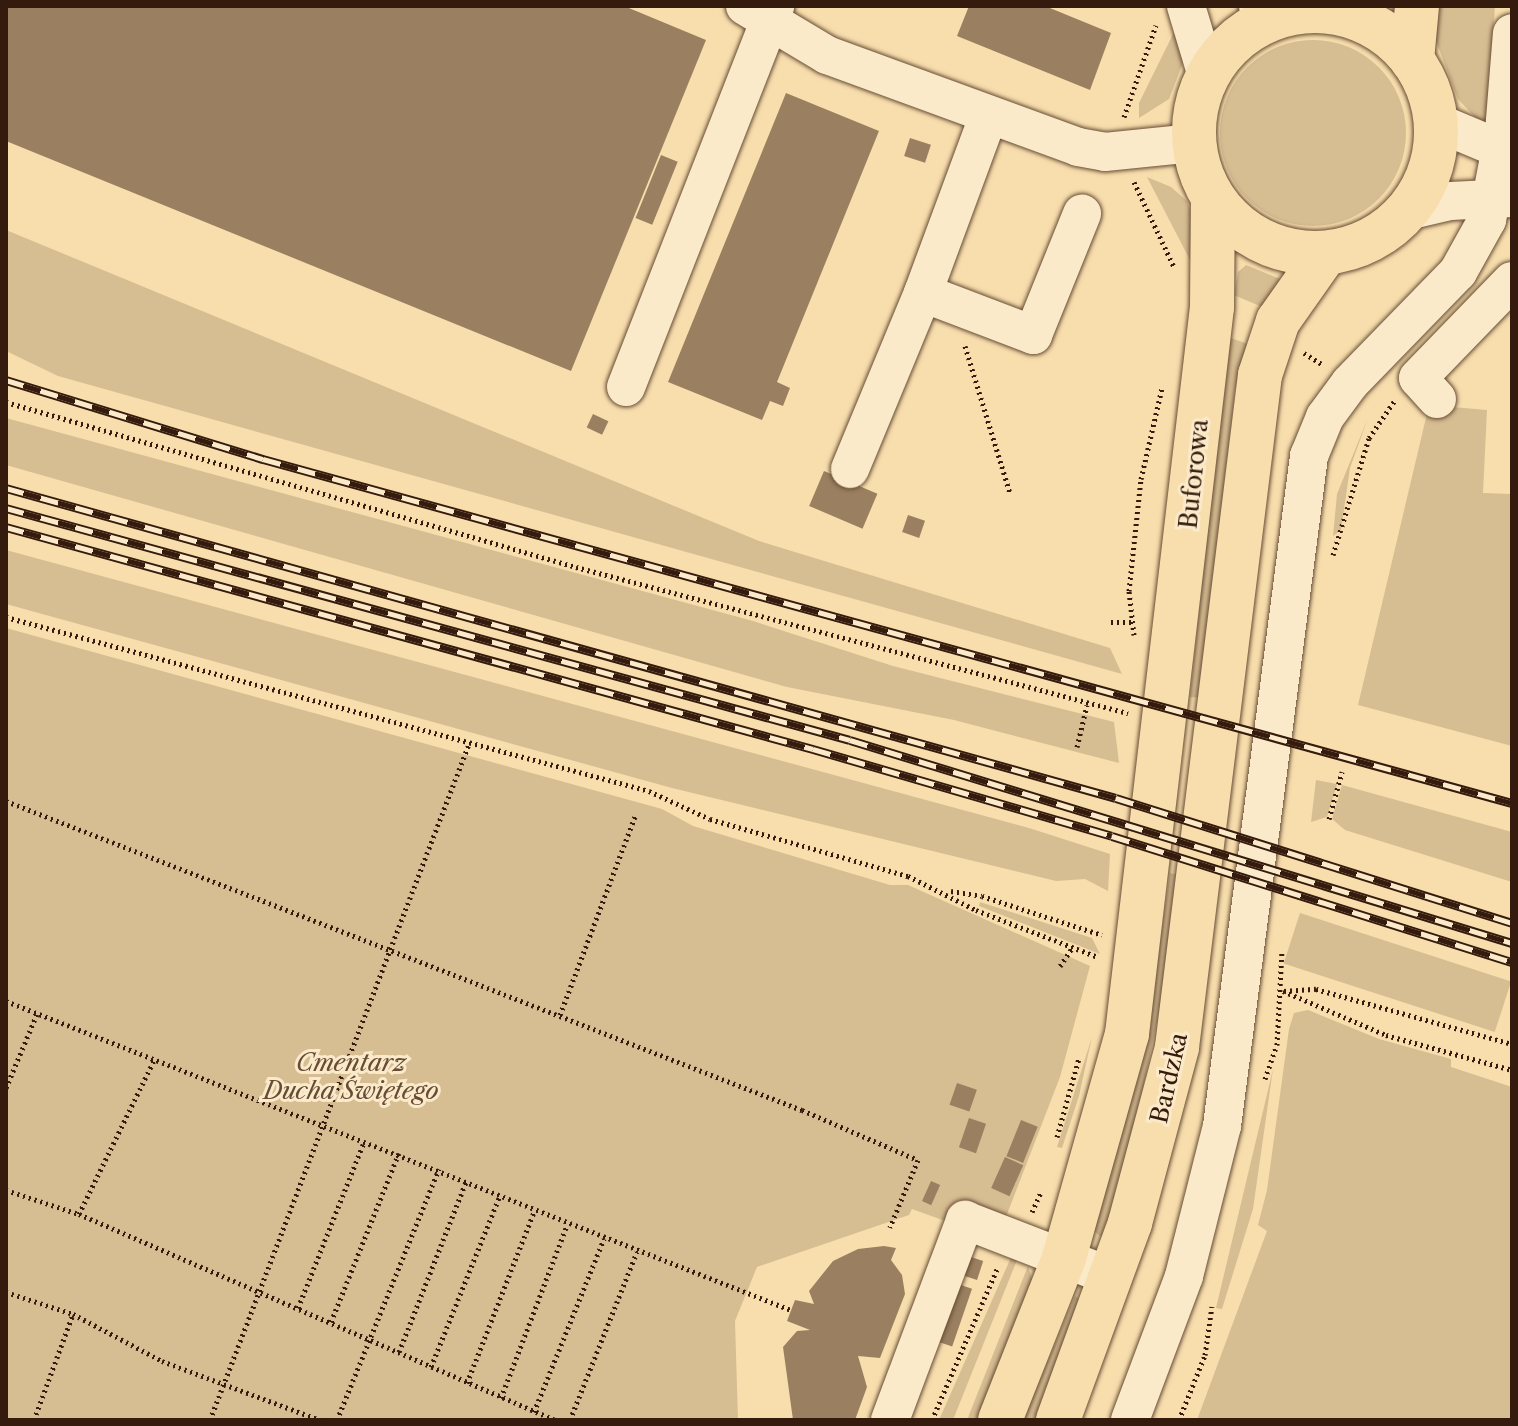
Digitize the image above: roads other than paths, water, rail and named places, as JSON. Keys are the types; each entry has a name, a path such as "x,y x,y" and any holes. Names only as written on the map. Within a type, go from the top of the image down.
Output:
{"main road":[{"path":"1412,60 1364,21 1336,9 1264,12 1225,49 1207,76 1197,101 1194,143 1213,198 1251,235 1285,250 1326,253 1381,234 1407,211 1433,161 1436,122 1412,60 1417,6"},
{"name":"Buforowa","path":"1064,1258 1127,1034 1164,749 1212,307 1213,198"},
{"name":"Bardzka","path":"1058,1420 1112,1277 1177,1047 1220,723 1260,375 1278,321 1326,253"},
{"path":"1000,1420 1064,1258"}],"street":[{"path":"1174,10 1207,76"},
{"path":"626,387 763,11 827,55 988,117 1099,152 1194,143"},
{"path":"1130,1420 1184,1276 1222,1126 1309,456 1325,417 1350,383 1458,272 1502,199 1512,33"},
{"path":"850,469 937,298 988,117"},
{"path":"1436,122 1506,152"},
{"path":"1407,211 1502,199"},
{"path":"937,298 1033,335 1082,214"},
{"path":"1428,388 1512,281"},
{"path":"890,1420 965,1220 1112,1277"}],"railway":[{"path":"6,380 263,459 1512,803"},
{"path":"6,488 1116,798 1512,923"},
{"path":"6,508 850,740 1512,943"},
{"path":"6,527 813,749 1112,836 1512,962"}],"park label":[{"name":"Cmentarz Ducha Świętego","path":"351,1077"}]}
